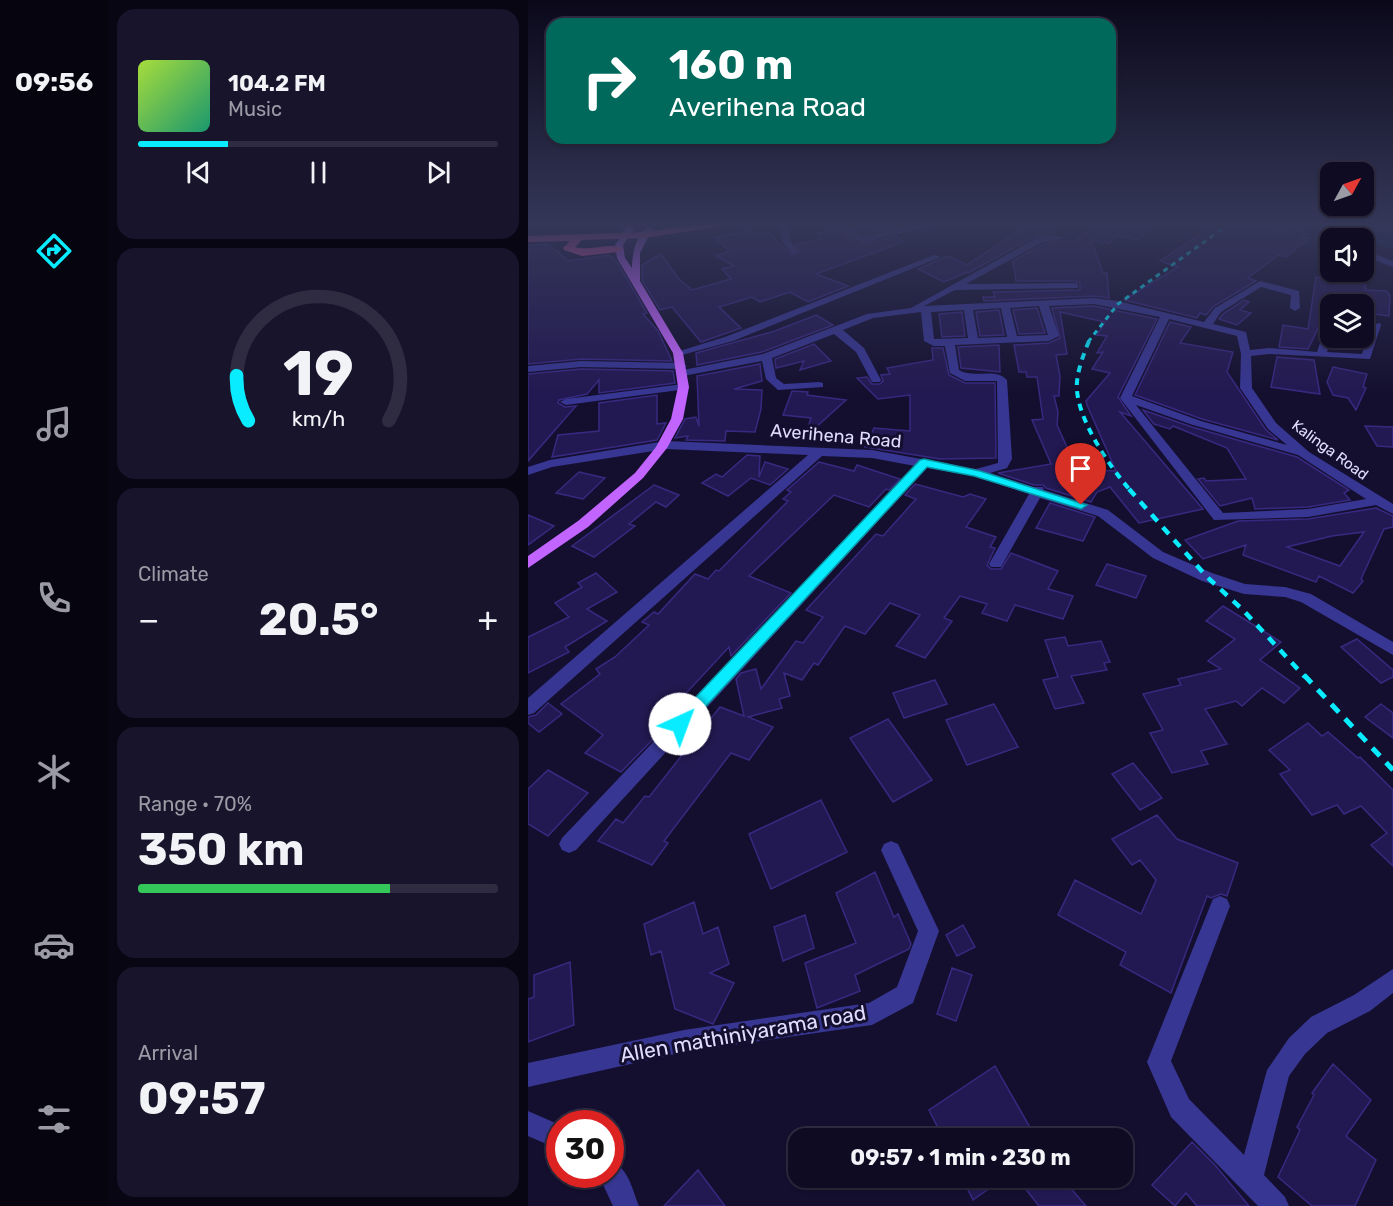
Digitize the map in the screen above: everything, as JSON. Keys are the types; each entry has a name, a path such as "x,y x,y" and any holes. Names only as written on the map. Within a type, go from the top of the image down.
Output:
{"main road":[{"path":"528,563 582,525 619,493 666,445 678,422 683,370 678,353 636,280"}],"street":[{"path":"678,353 729,339 878,280"},
{"path":"910,310 965,280"},
{"path":"1207,325 1218,310 1260,284 1296,293 1294,308"},
{"path":"950,288 1075,286"},
{"path":"926,309 929,341 950,343 1012,340 1054,336 1043,303"},
{"path":"528,369 581,364 683,370 766,357 870,316 910,310 968,306 1043,303 1118,304 1242,334 1246,354 1269,351 1366,357 1376,325"},
{"path":"1005,305 1012,340"},
{"path":"968,306 973,341"},
{"path":"1126,398 1166,315"},
{"path":"836,330 860,350 876,380"},
{"path":"950,343 954,371 965,378 999,377 1002,380 1006,459 1003,465 976,473"},
{"path":"1321,355 1323,348"},
{"name":"Kalinga Road","path":"1246,354 1246,388 1272,426 1305,454 1393,510"},
{"path":"766,357 771,379 782,388 819,385"},
{"path":"566,402 683,387"},
{"path":"1126,398 1197,423 1305,454"},
{"path":"1126,398 1131,408 1219,518 1308,513 1376,501"},
{"name":"Averihena Road","path":"528,471 550,464 666,445 872,454 976,473 1038,490 1103,513 1158,555 1207,577 1244,589 1285,592 1305,598 1393,649"},
{"path":"528,708 821,450"},
{"path":"569,844 924,463"},
{"path":"996,564 1038,490"},
{"name":"Allen mathiniyarama road","path":"528,1075 684,1041 872,1014 905,995 930,931 891,850"},
{"path":"1220,906 1159,1062 1180,1108 1275,1206"},
{"path":"1250,1180 1279,1070 1297,1046 1319,1025 1362,1003 1393,980"},
{"path":"528,1123 546,1131"},
{"path":"619,1188 626,1206"}],"building":[{"path":"528,280 628,280 647,313 643,314 658,331 672,361 581,359 528,364"},
{"path":"642,280 681,280 692,290 726,280 833,280 848,286 808,302 790,292 760,302 752,297 719,307 741,328 701,342 672,307 660,310"},
{"path":"1108,280 1109,298 1094,296 984,301 983,297 995,297 993,292 1080,290 1080,283 1075,281 1016,281"},
{"path":"1156,280 1256,281 1214,306 1206,315 1200,313 1197,318 1124,300"},
{"path":"1315,280 1364,282 1366,290 1387,291 1390,296 1389,316 1374,314 1374,294 1320,294 1320,324 1308,349 1279,347 1283,325 1308,329"},
{"path":"1244,300 1249,302 1240,310 1251,313 1237,325 1219,319 1223,314"},
{"path":"1094,306 1157,319 1118,397 1131,416 1120,412 1203,509 1139,523 1110,487 1097,492 1091,502 1046,488 1043,485 1034,485 998,473 1051,464 1032,420 1043,419 1037,377 1027,377 1026,372 1019,372 1014,345 1049,343 1060,338 1052,308","holes":["1060,312 1105,322 1097,335 1107,336 1097,353 1103,352 1092,369 1110,373 1086,401 1116,471 1077,469 1057,425 1058,412 1054,396 1059,396 1060,376 1056,355 1067,354"]},
{"path":"1037,308 1045,333 1019,334 1013,310"},
{"path":"999,310 1004,335 980,336 976,312"},
{"path":"962,312 965,336 942,337 939,314"},
{"path":"816,315 833,325 762,352 697,365 696,353 775,331"},
{"path":"1170,322 1191,327 1180,343 1233,352 1227,372 1266,430 1278,440 1202,419 1135,395"},
{"path":"814,344 831,361 800,370 804,361 776,368 775,359"},
{"path":"999,345 1000,372 961,368 958,347"},
{"path":"932,348 943,348 949,375 965,383 995,383 996,458 940,459 865,447 874,428 910,431 910,395 878,399 857,378 867,377 872,384 880,384 883,381 881,375 890,374 887,368 933,360"},
{"path":"1277,357 1314,360 1320,394 1271,387"},
{"path":"760,364 762,381 734,389 762,390 761,409 755,432 726,431 725,441 686,440 688,436 675,438 685,419 696,417 699,426 697,376"},
{"path":"1333,367 1367,374 1363,387 1366,388 1356,410 1348,398 1333,395 1327,382"},
{"path":"581,369 673,371 675,383 599,393 599,380 587,394 559,400 558,403 565,407 576,406 528,461 528,374"},
{"path":"792,391 846,400 805,437 811,418 783,415"},
{"path":"657,395 657,424 666,423 657,440 552,457 558,435 599,431 599,403"},
{"path":"1143,410 1192,427 1297,457 1349,490 1344,493 1350,500 1308,507 1255,509 1252,498 1220,506 1198,479 1204,478 1206,481 1246,479 1227,448 1173,426 1170,429 1154,424"},
{"path":"1365,426 1393,427 1393,447 1377,446"},
{"path":"747,455 760,456 759,477 765,462 788,469 770,485 751,478 728,496 702,483 716,474 722,477"},
{"path":"819,462 854,471 857,465 900,479 889,490 886,489 869,507 834,495 749,576 791,593 731,656 729,647 651,731 657,735 621,772 585,753 603,735 561,704 600,674 596,669 615,657 649,625 642,622 654,612 658,614 695,574 708,579 716,570 719,571 788,501 783,499 791,492 787,490"},
{"path":"579,472 605,478 583,499 556,493"},
{"path":"915,484 963,497 970,494 986,499 966,527 996,537 990,547 995,548 987,565 991,569 1001,569 1011,553 1058,571 1048,589 1073,596 1063,619 1015,605 1007,621 982,613 987,604 960,596 944,618 952,621 925,658 896,646 920,615 890,603 865,634 845,626 818,665 814,663 802,680 784,673 790,696 779,699 782,708 748,717 773,727 749,760 731,753 664,841 668,843 652,865 598,841 616,819 623,823 645,796 649,797 720,707 744,716 736,679 741,673 756,669 761,689 796,641 803,643 823,617 806,610 876,534 883,536 916,499 905,495"},
{"path":"654,485 679,495 666,507 656,502 629,524 635,526 594,557 572,546"},
{"path":"1050,503 1095,517 1083,541 1036,528"},
{"path":"1376,508 1393,516 1393,527 1384,529 1361,579 1363,581 1353,593 1319,576 1316,582 1243,555 1246,545 1203,559 1185,540 1238,521 1308,519","holes":["1364,532 1340,566 1287,547 1332,536"]},
{"path":"528,515 554,526 528,545"},
{"path":"1107,564 1146,576 1136,598 1096,585"},
{"path":"596,573 617,592 587,609 607,621 565,647 569,652 528,673 528,637 569,617 555,603 582,587 578,583"},
{"path":"1223,606 1281,642 1260,660 1300,688 1284,703 1262,688 1242,706 1236,701 1205,709 1227,744 1201,751 1208,764 1172,773 1150,733 1163,730 1143,694 1181,685 1178,679 1221,669 1208,661 1235,639 1206,621"},
{"path":"1065,637 1068,646 1101,641 1110,662 1104,663 1107,670 1071,676 1084,703 1055,709 1043,680 1058,677 1045,640"},
{"path":"1357,639 1393,670 1393,677 1381,683 1341,647"},
{"path":"935,680 947,704 904,718 893,693"},
{"path":"548,703 562,714 539,732 528,723 528,717 536,715"},
{"path":"994,704 1018,747 967,765 946,720"},
{"path":"1381,704 1393,713 1393,738 1365,717"},
{"path":"888,719 932,780 893,802 850,738"},
{"path":"1308,723 1322,736 1328,732 1358,758 1360,757 1393,790 1393,866 1371,845 1387,833 1361,806 1344,814 1337,805 1312,815 1280,774 1290,770 1269,750"},
{"path":"1133,763 1162,798 1140,810 1112,774"},
{"path":"548,770 588,793 548,836 528,824 528,789"},
{"path":"821,800 847,852 771,889 749,834"},
{"path":"1157,815 1177,839 1238,863 1227,896 1221,894 1211,898 1207,896 1171,993 1120,965 1126,952 1058,915 1075,880 1141,914 1156,880 1140,860 1132,865 1112,839"},
{"path":"875,872 894,917 898,914 911,944 909,949 855,975 860,991 817,1008 805,963 856,943 836,893"},
{"path":"694,902 703,934 718,927 729,964 710,973 734,983 713,1024 675,1009 661,951 651,955 644,924"},
{"path":"805,915 814,948 783,961 774,927"},
{"path":"963,925 975,947 957,956 946,935"},
{"path":"570,962 574,1025 528,1042 528,999 534,997 534,975"},
{"path":"952,968 972,975 956,1021 937,1014"},
{"path":"1333,1064 1371,1100 1346,1136 1376,1160 1355,1206 1312,1206 1278,1177 1300,1130 1297,1127 1314,1095 1312,1093"},
{"path":"995,1066 1030,1128 938,1128 929,1110"},
{"path":"1192,1142 1215,1165 1249,1206 1197,1206 1186,1193 1175,1206 1152,1185"},
{"path":"698,1170 725,1206 664,1206"},
{"path":"967,1188 990,1188 973,1200"},
{"path":"1025,1188 1071,1188 1086,1206 1039,1206"}],"railway":[{"path":"1088,342 1118,304 1151,280"},
{"path":"1089,341 1077,382 1081,409 1103,454 1130,490"},
{"path":"1129,489 1207,577 1243,610 1305,677"},
{"path":"1304,675 1393,770"}],"route":[{"path":"680,724 924,463 976,473 1038,490 1081,505"}]}
